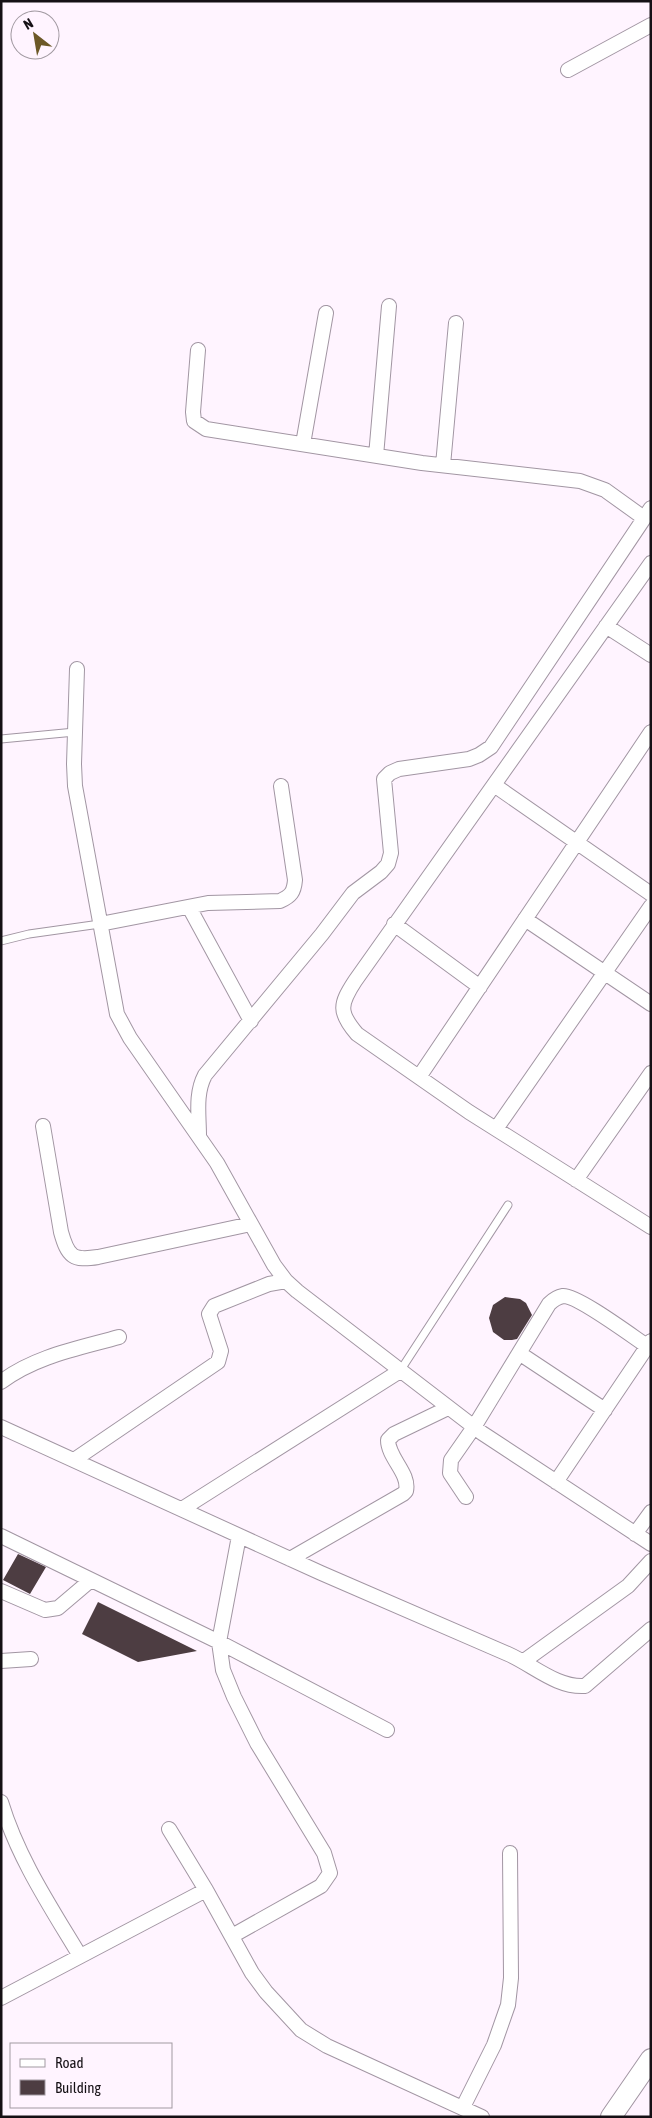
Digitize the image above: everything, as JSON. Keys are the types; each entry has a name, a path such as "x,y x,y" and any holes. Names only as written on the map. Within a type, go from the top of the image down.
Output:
{"street":[{"path":"568,70 651,25"},
{"path":"376,456 389,306"},
{"path":"303,444 326,313"},
{"path":"443,465 456,323"},
{"path":"198,350 193,412 194,421 206,429 376,456 580,481 605,490 647,513 491,747 470,759 399,769 390,773 384,780 391,853 388,864 381,872 353,893 322,934 205,1075 199,1086 198,1095 199,1137"},
{"path":"651,563 394,924 344,998 342,1010 346,1022 357,1034 496,1129 651,1227"},
{"path":"606,626 651,655"},
{"path":"77,669 75,786 117,1014 130,1038 229,1183 274,1265 286,1281 448,1408 651,1544"},
{"path":"419,1077 651,732"},
{"path":"494,785 651,894"},
{"path":"100,924 208,903 280,902 290,897 294,889 295,880 281,786"},
{"path":"496,1129 651,906"},
{"path":"189,907 251,1021"},
{"path":"525,919 651,1004"},
{"path":"394,924 480,987"},
{"path":"576,1180 651,1073"},
{"path":"43,1126 64,1246 70,1254 81,1260 251,1224"},
{"path":"74,1460 218,1362 221,1351 209,1314 214,1306 269,1284 286,1281"},
{"path":"466,1497 450,1473 451,1460 474,1427 549,1304 554,1299 562,1296 577,1300 649,1344 556,1482"},
{"path":"1,1382 27,1366 59,1354 119,1337"},
{"path":"519,1353 604,1410"},
{"path":"182,1510 400,1371"},
{"path":"290,1559 403,1494 406,1491 407,1483 389,1448 388,1440 394,1434 448,1408"},
{"path":"1,1427 290,1559 524,1661 537,1671 572,1687 585,1686 651,1629"},
{"path":"635,1534 651,1512"},
{"path":"1,1536 219,1642 387,1730"},
{"path":"232,1936 321,1886 330,1873 324,1853 257,1743 238,1706 223,1670 219,1642 239,1536"},
{"path":"524,1661 628,1586 651,1561"},
{"path":"1,1591 46,1610 52,1610 58,1608 91,1580"},
{"path":"1,1661 31,1659"},
{"path":"1,1802 14,1840 26,1864 80,1956"},
{"path":"169,1829 266,1992 301,2030 327,2046 482,2117"},
{"path":"463,2107 497,2039 508,2005 511,1978 510,1853"},
{"path":"1,1998 206,1890"},
{"path":"611,2117 651,2059"}],"lane":[{"path":"1,739 75,732"},
{"path":"1,941 29,934 100,924"},
{"path":"400,1371 508,1205"}],"building":[{"path":"505,1297 520,1299 526,1303 532,1315 517,1339 504,1340 493,1332 489,1318 493,1305"},
{"path":"18,1554 46,1567 30,1594 3,1580"},
{"path":"98,1602 197,1651 138,1662 82,1634"}]}
